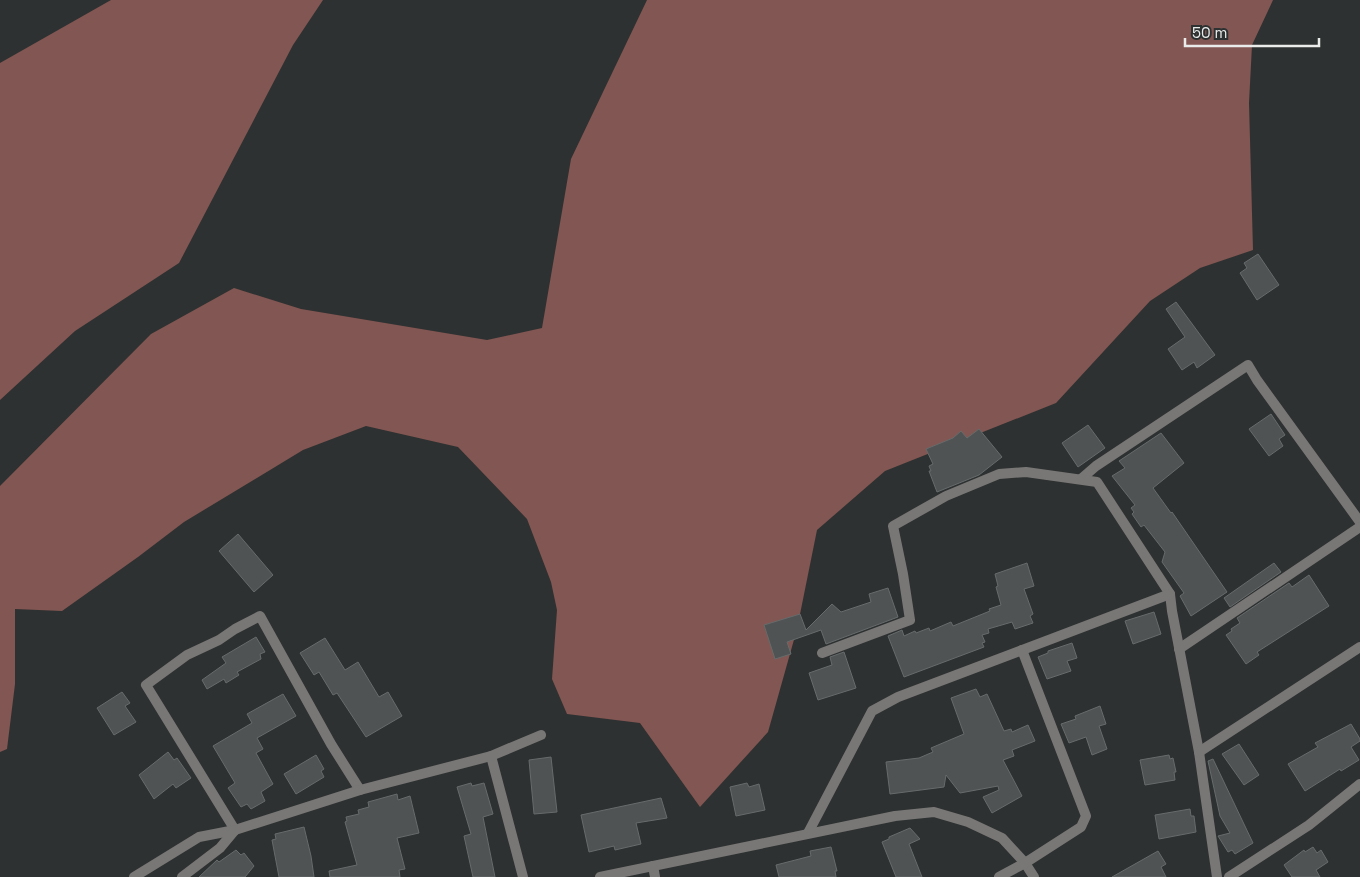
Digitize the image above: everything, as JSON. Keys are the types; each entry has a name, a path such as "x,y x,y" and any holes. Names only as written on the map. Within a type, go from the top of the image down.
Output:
{"street":[{"path":"1081,480 1096,466 1248,365 1360,522"},
{"path":"822,652 910,620 893,526 946,496 999,474 1026,472 1097,482 1170,594 1199,752 1217,877"},
{"path":"1179,649 1360,527"},
{"path":"808,833 872,712 898,697 1170,594"},
{"path":"235,830 146,685 187,656 260,616 331,744 360,790"},
{"path":"1199,752 1360,647"},
{"path":"999,877 1025,863 1081,827 1086,816 1022,650"},
{"path":"134,877 199,837 235,830 360,790 491,756 541,735"},
{"path":"491,756 523,877"},
{"path":"1229,877 1309,825 1360,784"},
{"path":"600,877 654,872 808,833 895,816 934,812 968,822 1002,838 1025,863 1034,877"},
{"path":"182,877 220,848 235,830"}],"shaded area":[{"path":"111,0 323,0 293,45 179,263 75,331 0,400 0,63"},
{"path":"647,0 1273,0 1252,45 1249,103 1253,250 1200,268 1150,301 1056,403 885,471 817,530 797,629 768,732 700,807 640,723 567,714 552,679 557,610 551,582 527,519 458,447 366,426 303,450 184,522 62,611 15,609 15,684 7,749 0,752 0,486 151,334 234,288 301,309 487,340 542,328 571,159"}],"building":[{"path":"1258,254 1279,285 1257,300 1240,273 1247,268 1244,263"},
{"path":"1176,302 1215,355 1197,368 1194,362 1182,370 1168,349 1185,337 1166,309"},
{"path":"1271,414 1285,435 1279,439 1283,446 1269,456 1249,429"},
{"path":"1088,425 1105,448 1078,467 1062,443"},
{"path":"979,429 1002,457 979,475 937,492 929,471 931,471 929,466 933,464 926,449 953,438 961,431 967,438"},
{"path":"1161,433 1184,463 1153,488 1172,512 1227,592 1191,616 1180,596 1184,593 1162,562 1165,552 1144,525 1141,527 1132,514 1134,512 1131,508 1135,505 1112,476 1125,468 1119,461"},
{"path":"238,534 273,575 254,592 219,551"},
{"path":"1027,563 1034,586 1024,589 1033,614 1030,616 1033,623 1015,629 1012,622 988,629 989,633 982,635 985,642 982,643 984,647 904,677 888,636 902,630 904,636 929,628 930,631 951,622 953,626 990,611 989,609 1001,605 995,574"},
{"path":"1274,563 1281,572 1230,607 1224,598"},
{"path":"1309,575 1329,606 1257,652 1259,655 1246,664 1226,635 1240,623 1237,618 1289,583 1292,587"},
{"path":"888,588 898,617 826,644 821,630 787,642 791,654 775,659 764,625 800,614 806,630 832,604 841,612 871,602 869,594"},
{"path":"1154,612 1161,634 1133,644 1125,621"},
{"path":"256,637 265,652 260,654 261,659 237,672 239,675 226,683 224,679 207,689 202,680 226,663 222,657"},
{"path":"325,638 345,670 358,662 379,697 388,692 402,716 366,737 337,693 333,695 319,672 314,675 300,653"},
{"path":"1072,643 1077,658 1067,661 1071,671 1047,679 1038,657 1048,653 1048,651"},
{"path":"844,652 856,688 818,700 809,673 832,665 830,657"},
{"path":"976,689 980,697 987,694 1004,731 1011,729 1012,732 1028,725 1035,741 1012,750 1014,756 1003,760 1022,796 992,813 983,797 999,790 998,786 960,793 946,775 944,787 890,794 886,762 919,758 933,752 931,748 964,734 951,698"},
{"path":"122,692 130,703 125,706 136,722 114,735 97,708"},
{"path":"283,694 296,716 257,738 263,749 256,753 273,784 261,792 265,801 251,809 247,804 241,807 228,788 235,783 213,746 252,723 247,714"},
{"path":"1100,706 1106,724 1099,726 1107,749 1092,755 1086,737 1069,743 1061,724 1076,719 1075,716"},
{"path":"1351,724 1360,739 1351,747 1359,760 1341,771 1340,769 1305,791 1288,764 1318,747 1315,743"},
{"path":"1239,744 1259,775 1244,785 1222,754"},
{"path":"168,752 174,760 177,758 191,778 176,788 173,784 154,799 139,775"},
{"path":"316,755 324,769 321,771 324,777 296,794 284,774"},
{"path":"1169,755 1170,759 1173,758 1176,772 1174,772 1175,780 1145,785 1140,760"},
{"path":"551,757 557,812 534,814 529,760"},
{"path":"1213,759 1253,843 1235,854 1232,850 1228,852 1218,836 1230,833 1220,816 1208,761"},
{"path":"471,783 472,786 484,783 493,814 483,817 495,877 473,877 464,836 471,834 457,787"},
{"path":"747,783 749,787 759,784 765,810 736,816 730,787"},
{"path":"397,794 398,800 410,796 419,833 397,838 405,869 399,870 400,877 330,877 329,871 357,865 345,822 347,821 346,817 359,814 358,810 369,807 368,802"},
{"path":"661,798 667,818 636,823 641,844 615,850 614,846 589,852 581,815"},
{"path":"1190,809 1191,816 1194,816 1196,832 1159,839 1155,815"},
{"path":"304,827 314,877 279,877 272,840 276,839 275,834"},
{"path":"910,828 920,839 909,844 922,877 896,877 882,842"},
{"path":"831,847 837,871 835,871 836,877 779,877 776,865 811,856 810,851"},
{"path":"1313,847 1317,853 1321,850 1328,862 1316,870 1320,877 1292,877 1284,865 1304,850 1305,852"},
{"path":"236,850 241,855 244,853 254,866 245,877 199,877 217,860 219,862"},
{"path":"1158,851 1166,864 1161,867 1166,877 1112,877"}]}
